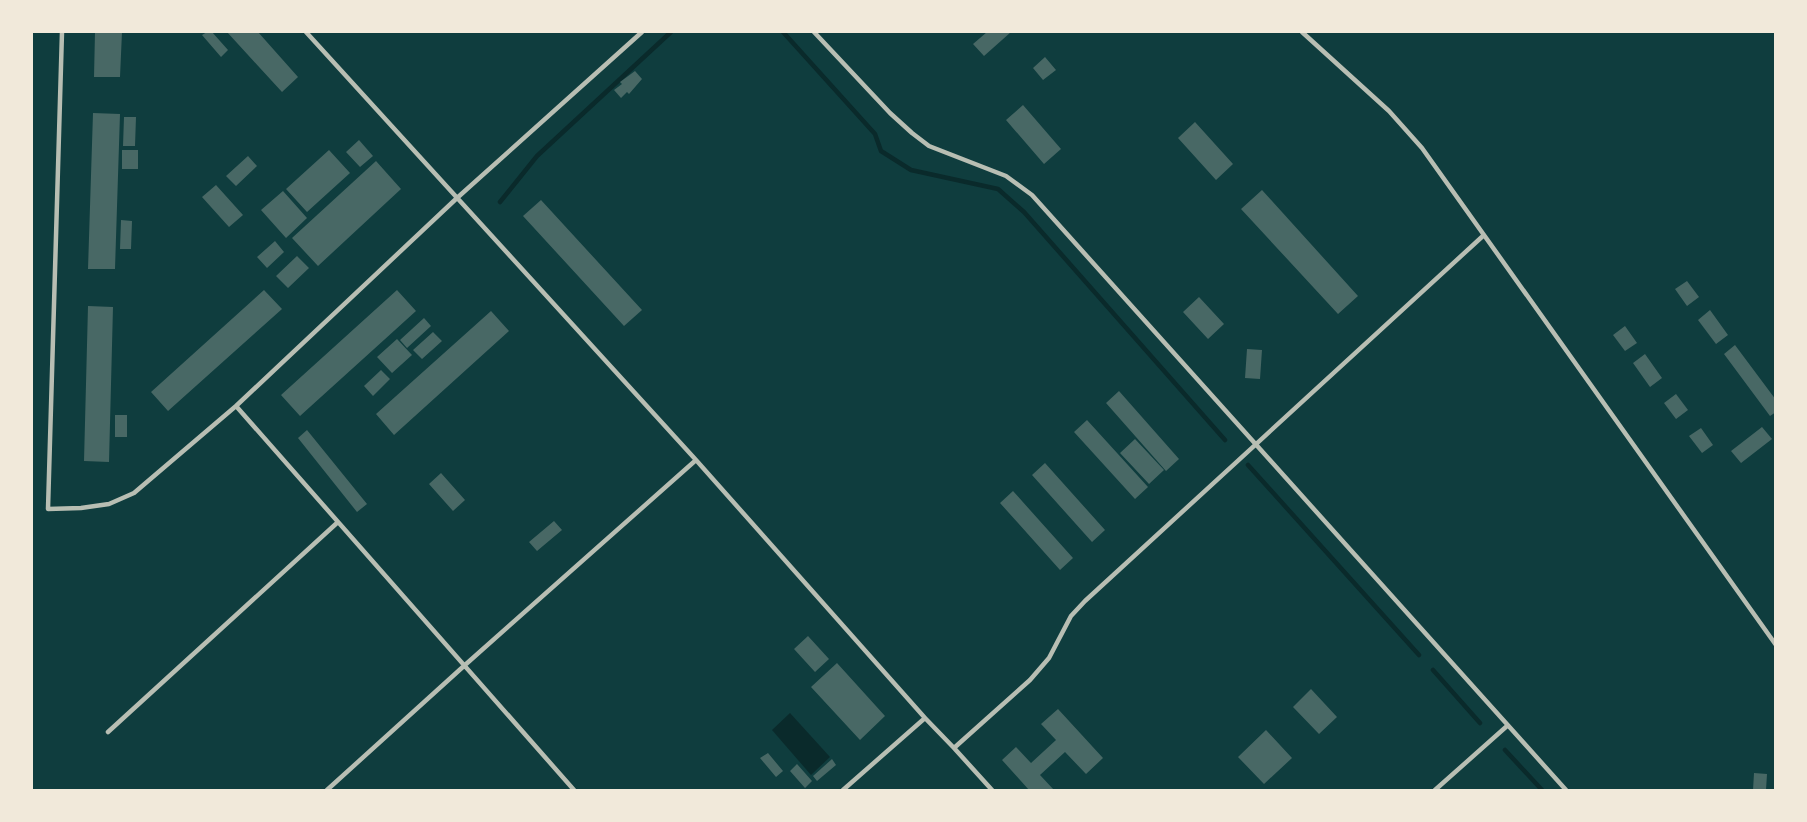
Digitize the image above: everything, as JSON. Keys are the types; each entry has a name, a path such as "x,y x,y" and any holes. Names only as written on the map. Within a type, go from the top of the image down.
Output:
{"lane":[{"path":"62,32 48,509 109,504 134,493 236,406 457,198 642,32"},
{"path":"306,32 696,460 992,790"},
{"path":"814,32 890,113 929,146 1006,176 1032,195 1566,790"},
{"path":"1302,32 1389,111 1415,140 1776,645"},
{"path":"954,748 1030,680 1049,658 1071,616 1084,601 1484,235"},
{"path":"236,406 574,790"},
{"path":"327,790 696,460"},
{"path":"108,732 338,522"},
{"path":"843,790 926,718"},
{"path":"1435,790 1507,726"}],"water":[{"path":"790,713 830,757 811,775 772,730"}],"building":[{"path":"95,32 122,32 120,77 94,77"},
{"path":"212,32 228,50 221,57 202,35"},
{"path":"227,32 258,32 298,77 282,92"},
{"path":"987,32 1011,32 984,56 973,44"},
{"path":"1045,57 1056,70 1043,80 1033,68"},
{"path":"635,71 642,79 629,94 627,92 621,98 614,90 622,84 620,82"},
{"path":"1023,105 1061,149 1044,164 1006,120"},
{"path":"93,113 120,114 115,269 88,269"},
{"path":"124,117 136,117 135,146 123,146"},
{"path":"1195,122 1233,164 1216,180 1178,138"},
{"path":"359,140 373,156 360,167 346,152"},
{"path":"122,150 138,150 138,169 122,169"},
{"path":"329,150 350,173 307,212 286,189"},
{"path":"248,156 257,166 236,186 226,176"},
{"path":"376,161 401,189 318,266 292,238"},
{"path":"216,185 243,215 229,227 202,197"},
{"path":"1262,190 1358,296 1338,314 1241,209"},
{"path":"283,191 307,218 286,238 261,210"},
{"path":"541,200 642,310 624,326 523,216"},
{"path":"121,220 132,221 131,249 120,249"},
{"path":"275,241 284,252 267,268 257,257"},
{"path":"297,256 309,268 288,288 276,276"},
{"path":"1687,281 1699,297 1687,306 1675,289"},
{"path":"264,290 282,309 168,411 151,392"},
{"path":"397,290 416,311 300,416 281,395"},
{"path":"1199,297 1224,324 1208,339 1183,312"},
{"path":"88,306 113,307 109,462 84,461"},
{"path":"1710,310 1728,335 1716,344 1698,320"},
{"path":"491,311 509,331 394,435 376,414"},
{"path":"424,318 431,326 407,348 400,340"},
{"path":"1625,326 1637,343 1625,351 1613,335"},
{"path":"433,332 442,341 422,359 413,350"},
{"path":"397,339 412,355 392,373 377,357"},
{"path":"1735,345 1776,400 1776,412 1770,416 1724,354"},
{"path":"1247,349 1262,350 1260,379 1245,378"},
{"path":"1645,354 1662,378 1650,387 1633,363"},
{"path":"381,370 390,379 373,396 364,386"},
{"path":"1119,391 1179,459 1166,471 1106,403"},
{"path":"1676,394 1688,410 1676,419 1664,403"},
{"path":"115,415 127,415 127,437 115,437"},
{"path":"1087,420 1148,487 1135,499 1074,432"},
{"path":"1762,427 1772,439 1741,463 1731,451"},
{"path":"1701,428 1713,445 1702,453 1689,436"},
{"path":"307,430 367,504 357,512 298,438"},
{"path":"1135,439 1164,470 1149,484 1120,453"},
{"path":"1045,463 1105,530 1092,542 1032,475"},
{"path":"441,473 465,500 453,511 429,484"},
{"path":"1013,491 1073,558 1060,570 1000,503"},
{"path":"554,521 562,530 537,551 529,542"},
{"path":"808,636 829,659 815,672 794,649"},
{"path":"837,663 885,716 860,740 811,687"},
{"path":"1311,689 1337,717 1319,734 1293,707"},
{"path":"1058,709 1103,758 1086,774 1065,752 1040,775 1054,790 1029,790 1002,760 1016,747 1031,763 1056,740 1041,724"},
{"path":"1266,730 1292,758 1264,784 1238,757"},
{"path":"768,753 783,771 776,777 760,758"},
{"path":"832,759 836,765 817,781 813,776"},
{"path":"797,764 812,781 805,788 790,771"},
{"path":"1754,773 1767,774 1766,790 1753,790"}],"waterway":[{"path":"500,202 537,156 671,32"},
{"path":"783,32 875,134 881,151 911,170 998,189 1024,212 1225,440"},
{"path":"1248,465 1419,655"},
{"path":"1433,670 1480,723"},
{"path":"1505,750 1542,790"}]}
